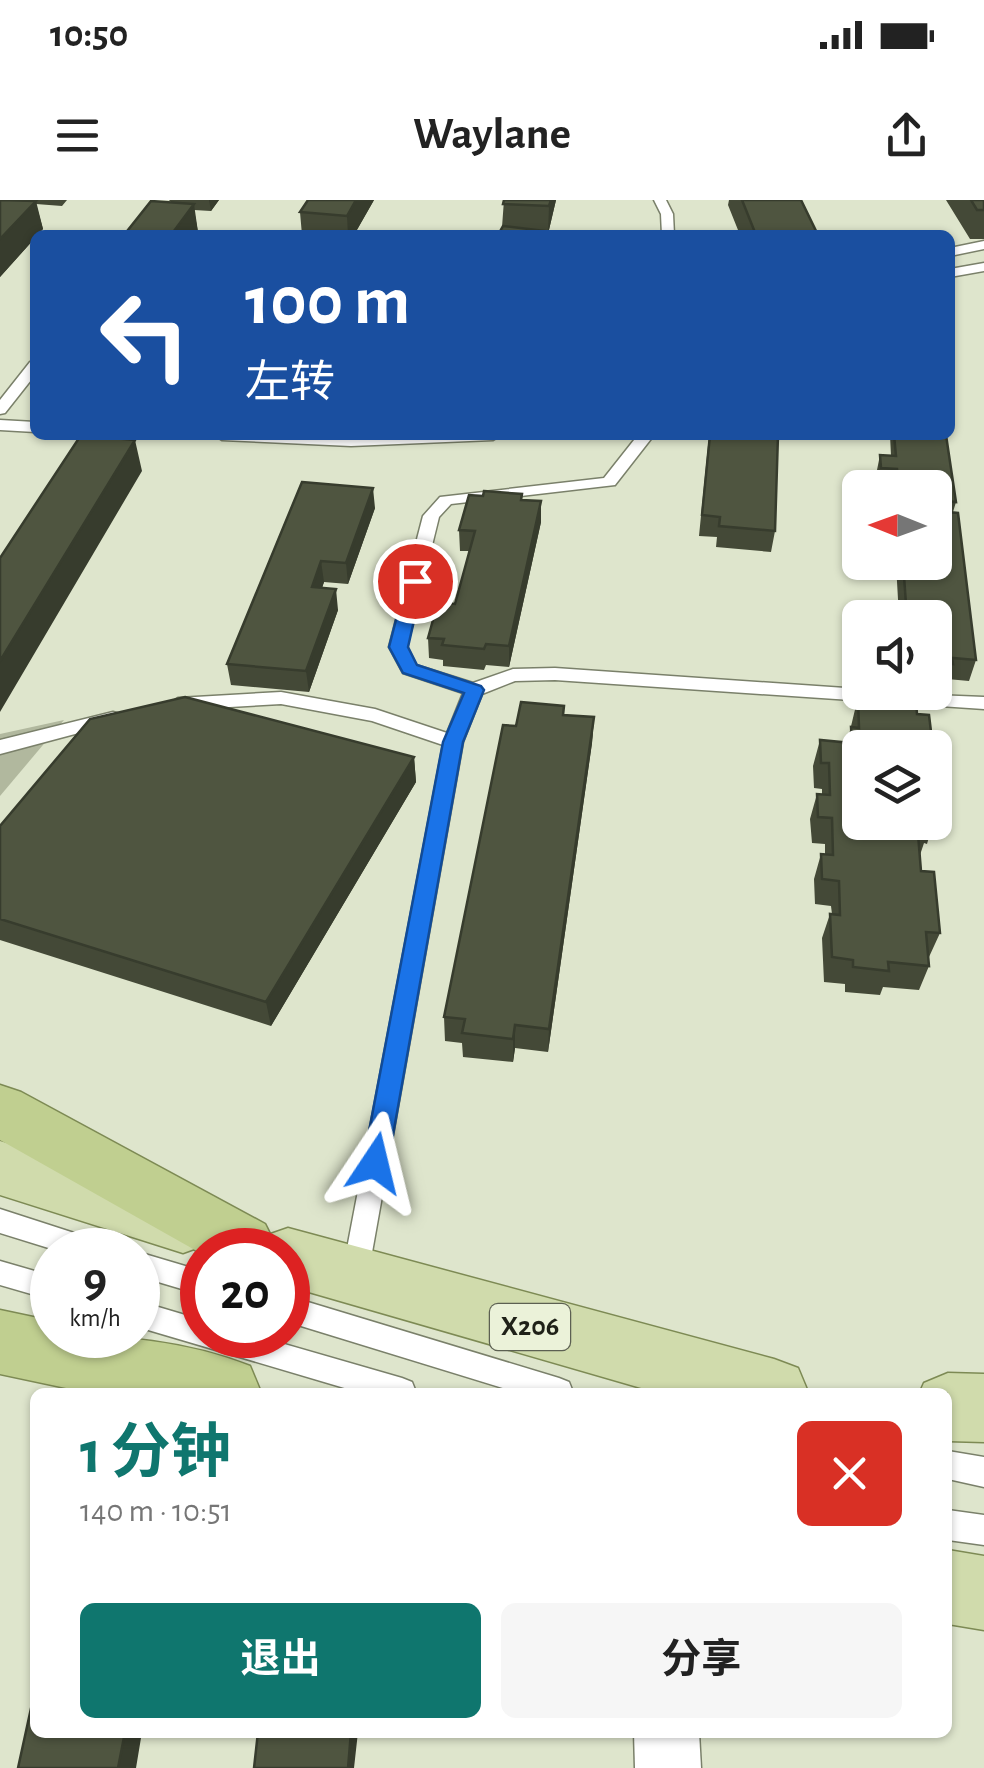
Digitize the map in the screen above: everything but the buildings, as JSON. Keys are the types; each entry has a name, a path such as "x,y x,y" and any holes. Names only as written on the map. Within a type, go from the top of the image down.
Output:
{"highway":[{"path":"0,1110 197,1228"},
{"path":"0,1342 218,1363"}],"main road":[{"name":"X206","path":"0,1168 180,1234"},
{"name":"X206","path":"310,1270 354,1278 759,1388"},
{"path":"0,1323 218,1363"},
{"path":"952,1407 984,1408"},
{"path":"952,1587 984,1593"}],"street":[{"path":"666,1738 668,1768"}],"lane":[{"path":"660,200 667,214 668,230"},
{"path":"955,251 984,246"},
{"path":"955,272 984,266"},
{"path":"0,410 30,371"},
{"path":"0,425 30,426"},
{"path":"330,440 375,440"},
{"path":"642,440 609,482 446,500 431,516 398,647 409,669 474,690 513,675 555,674 984,703"},
{"path":"354,1278 453,742 474,690"},
{"path":"166,704 280,698 376,714 453,742"},
{"path":"0,747 129,714"},
{"path":"0,1221 30,1230"},
{"path":"0,1273 30,1282"},
{"path":"310,1317 546,1388"},
{"path":"160,1327 218,1363 377,1388"},
{"path":"952,1426 984,1432"},
{"path":"952,1466 984,1472"},
{"path":"952,1526 984,1530"}],"green space":[{"path":"64,720 0,796 0,734"}],"route":[{"path":"375,1163 453,742 474,690 409,669 398,647 415,581"}]}
